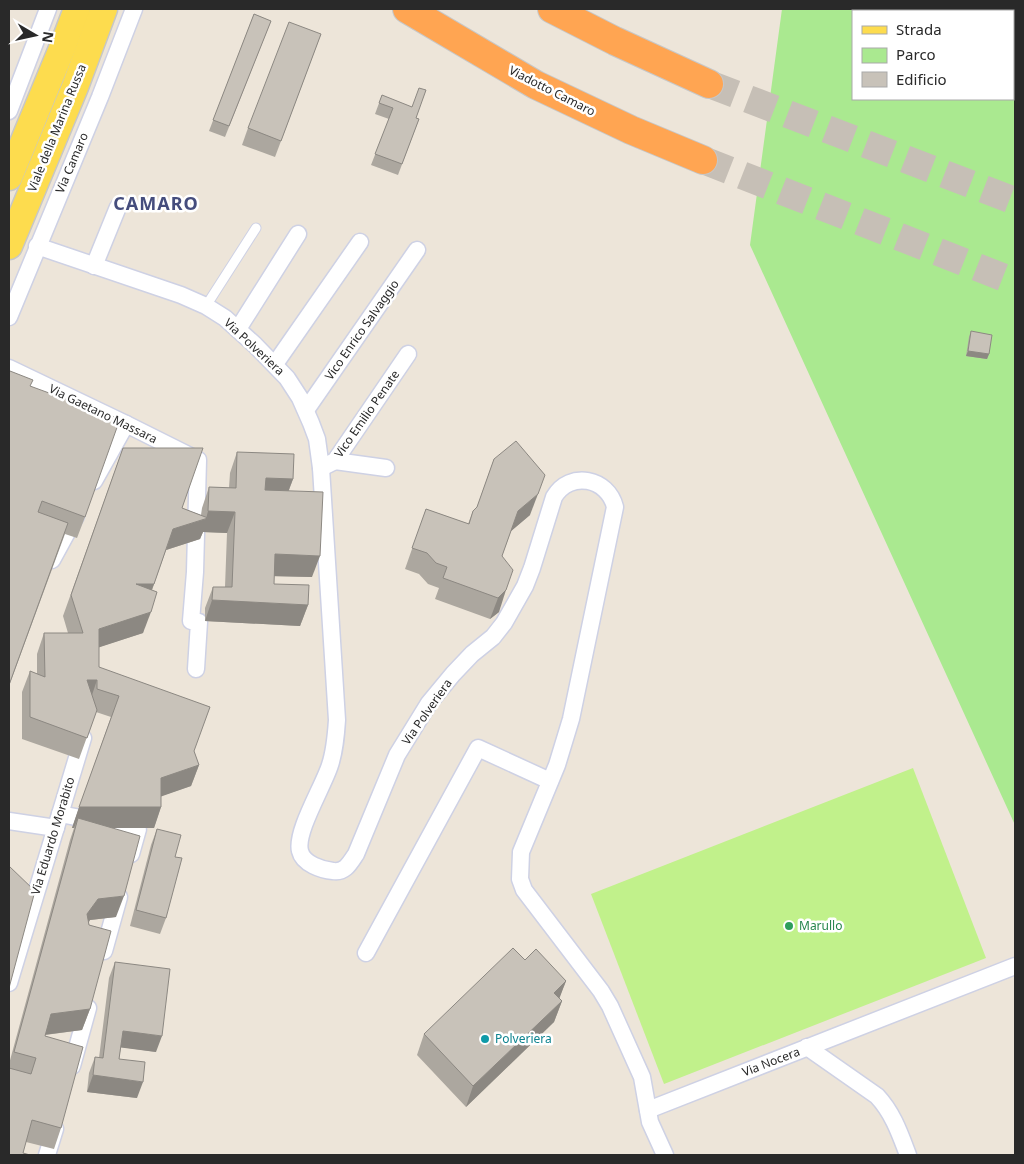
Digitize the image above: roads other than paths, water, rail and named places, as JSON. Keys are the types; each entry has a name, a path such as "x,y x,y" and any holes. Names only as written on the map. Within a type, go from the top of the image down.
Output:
{"highway":[{"name":"Viadotto Camaro","path":"407,9 536,85 631,130 703,160"},
{"path":"552,9 615,42 708,84"}],"main road":[{"name":"Viale della Marina Russa","path":"9,178 77,9"},
{"name":"Viale della Marina Russa","path":"9,246 75,87 104,9"}],"street":[{"path":"9,111 48,9"},
{"name":"Via Camaro","path":"9,317 100,97 134,9"},
{"path":"94,266 118,207"},
{"path":"238,330 298,234"},
{"path":"274,364 360,242"},
{"name":"Via Polveriera","path":"37,246 181,295 206,306 238,330 274,364 287,378 306,410 328,464 338,720 330,766 305,823 299,850 304,860 325,870 337,872 347,868 356,854 397,755 429,703 453,674 472,654 494,637 504,623 525,586 554,497 559,488 568,482 580,480 602,486 613,501 615,507 572,719 550,781 525,839 520,863 520,879 524,890 601,991 610,1006 642,1077 650,1122 665,1155"},
{"name":"Vico Enrico Salvaggio","path":"306,410 417,250"},
{"name":"Vico Emilio Penate","path":"328,464 408,354"},
{"name":"Via Gaetano Massara","path":"9,368 198,460 192,622 199,622 196,668"},
{"path":"45,575 126,424"},
{"path":"328,464 386,468"},
{"name":"Via Eduardo Morabito","path":"9,983 87,725"},
{"path":"366,953 478,748 550,781"},
{"path":"9,821 58,821 138,829 128,867"},
{"path":"101,963 122,886"},
{"path":"807,1048 1015,966"},
{"path":"69,1078 93,992"},
{"name":"Via Nocera","path":"648,1110 807,1048 877,1096 885,1105 899,1130 908,1155"},
{"path":"47,1155 58,1117"}],"lane":[{"path":"206,306 256,228"}],"tunnel":[{"path":"709,84 1015,201"},
{"path":"703,160 1015,282"}],"place":[{"name":"Marullo","path":"789,926"},
{"name":"Polveriera","path":"485,1039"}],"district":[{"name":"CAMARO","path":"156,204"}]}
